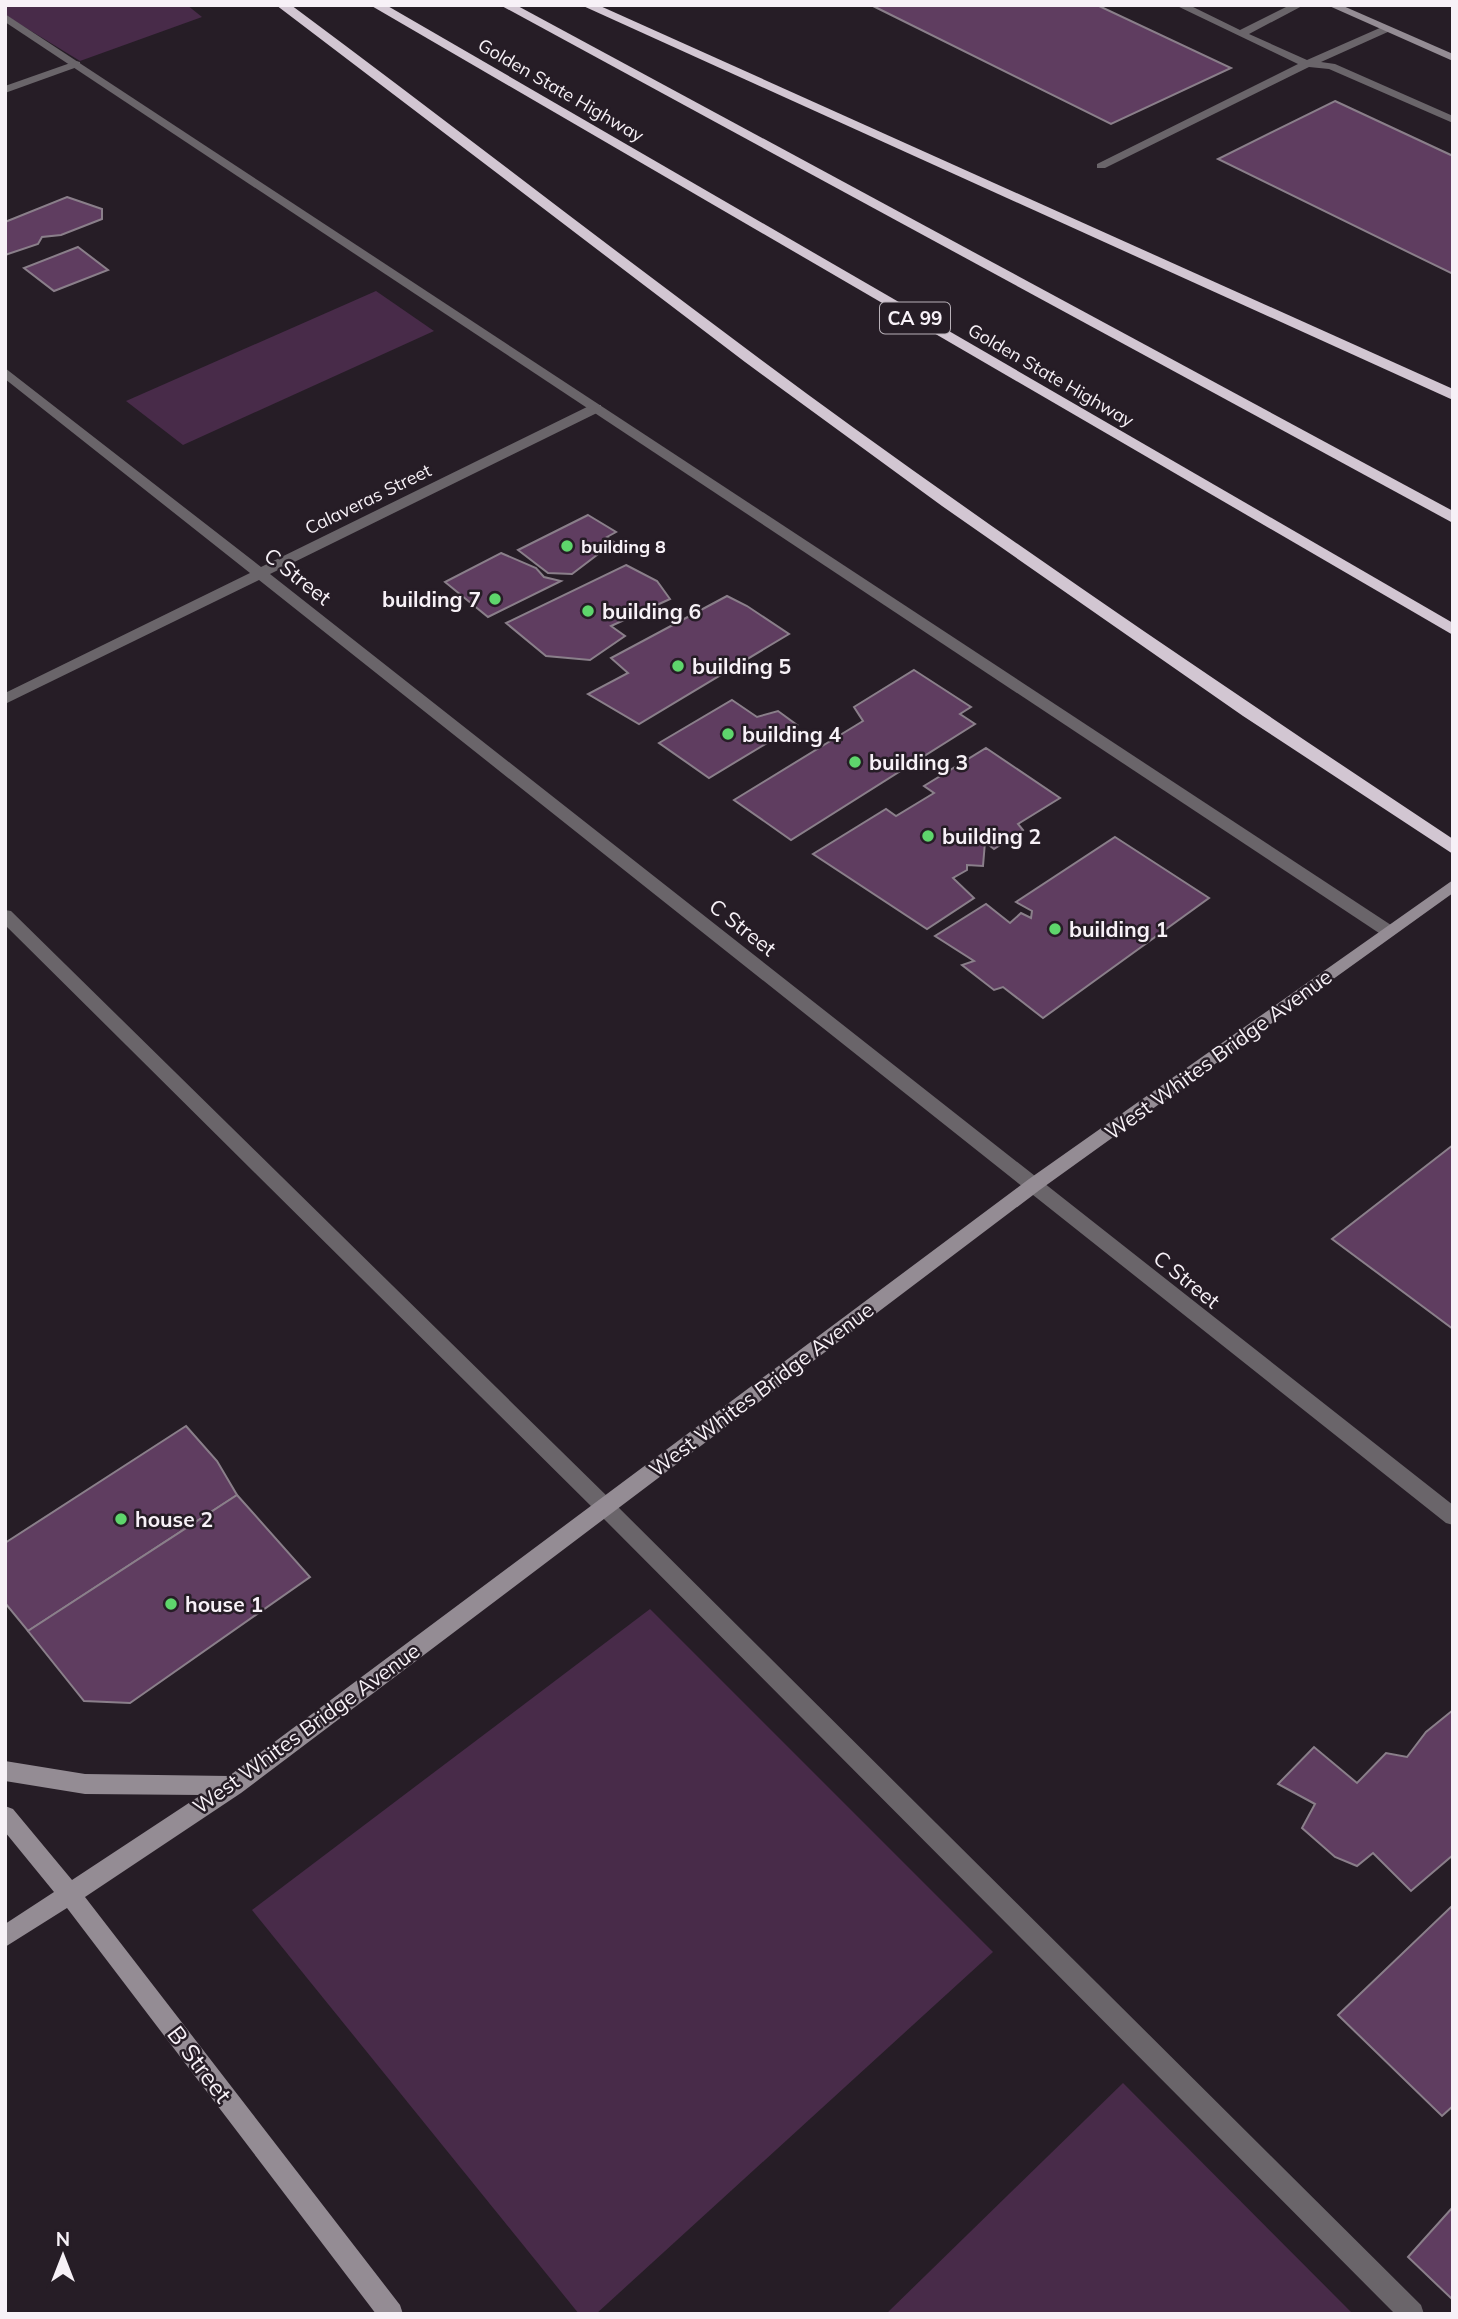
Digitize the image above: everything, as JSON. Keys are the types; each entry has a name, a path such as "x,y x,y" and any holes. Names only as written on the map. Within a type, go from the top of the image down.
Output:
{"highway":[{"path":"282,5 652,286 1000,540 1192,676 1453,848"},
{"name":"Golden State Highway","path":"376,5 1453,630"},
{"path":"506,5 1453,518"},
{"path":"587,5 1453,395"}],"main road":[{"path":"1332,5 1453,58"},
{"name":"West Whites Bridge Avenue","path":"5,1937 68,1892 233,1786 1035,1184 1453,885"},
{"path":"5,1771 85,1784 233,1786"},
{"name":"B Street","path":"5,1816 68,1892 391,2314"}],"street":[{"path":"1181,5 1307,64 1331,66 1453,120"},
{"path":"1240,34 1299,5"},
{"path":"5,17 1388,931"},
{"path":"1101,166 1307,64 1386,29"},
{"path":"5,90 76,64"},
{"name":"C Street","path":"5,372 1453,1517"},
{"name":"Calaveras Street","path":"5,699 596,408"},
{"path":"5,915 604,1506 1412,2314"}],"shaded area":[{"path":"5,5 187,5 202,17 80,61 5,15"},
{"path":"376,291 434,331 183,445 126,401"},
{"path":"650,1609 993,1952 596,2314 579,2314 252,1910"},
{"path":"1123,2083 1353,2314 886,2314"}],"building":[{"path":"871,5 1097,5 1231,68 1111,124"},
{"path":"1335,101 1453,156 1453,274 1218,159"},
{"path":"67,197 102,209 102,219 61,235 42,237 38,244 5,255 5,222"},
{"path":"78,247 108,270 54,291 24,268"},
{"name":"building 8","path":"588,515 616,532 607,537 614,542 572,574 548,573 518,550"},
{"name":"building 7","path":"501,553 536,568 544,577 561,581 488,617 445,582"},
{"name":"building 6","path":"626,565 657,581 670,599 611,626 625,636 590,660 546,656 506,623"},
{"name":"building 5","path":"727,596 789,634 639,724 588,694 628,673 611,658"},
{"name":"building 3","path":"914,670 971,707 960,714 975,724 791,840 734,800 863,721 854,707"},
{"name":"building 4","path":"732,700 757,717 778,711 797,725 709,778 659,743"},
{"name":"building 2","path":"986,748 1060,798 1018,824 1023,830 994,849 985,842 983,866 967,865 967,870 953,878 974,898 927,929 813,854 886,809 896,816 934,793 924,786"},
{"name":"building 1","path":"1115,837 1209,898 1043,1018 1003,987 994,990 962,965 974,961 935,936 986,904 1010,923 1021,913 1031,918 1032,911 1016,902"},
{"path":"1453,1145 1453,1329 1332,1239"},
{"name":"house 2","path":"186,1426 217,1461 237,1495 28,1631 5,1603 5,1543"},
{"name":"house 1","path":"237,1495 310,1577 130,1703 84,1701 28,1631"},
{"path":"1453,1710 1453,1855 1411,1891 1373,1853 1357,1866 1335,1857 1302,1828 1315,1804 1278,1784 1314,1747 1357,1783 1386,1753 1407,1757 1426,1732"},
{"path":"1453,1905 1453,2106 1442,2116 1338,2015"},
{"path":"1453,2208 1453,2300 1408,2257"}],"place":[{"name":"building 8","path":"567,546"},
{"name":"building 7","path":"495,599"},
{"name":"building 6","path":"588,611"},
{"name":"building 5","path":"678,666"},
{"name":"building 4","path":"728,734"},
{"name":"building 3","path":"855,762"},
{"name":"building 2","path":"928,836"},
{"name":"building 1","path":"1055,929"},
{"name":"house 2","path":"121,1519"},
{"name":"house 1","path":"171,1604"}]}
